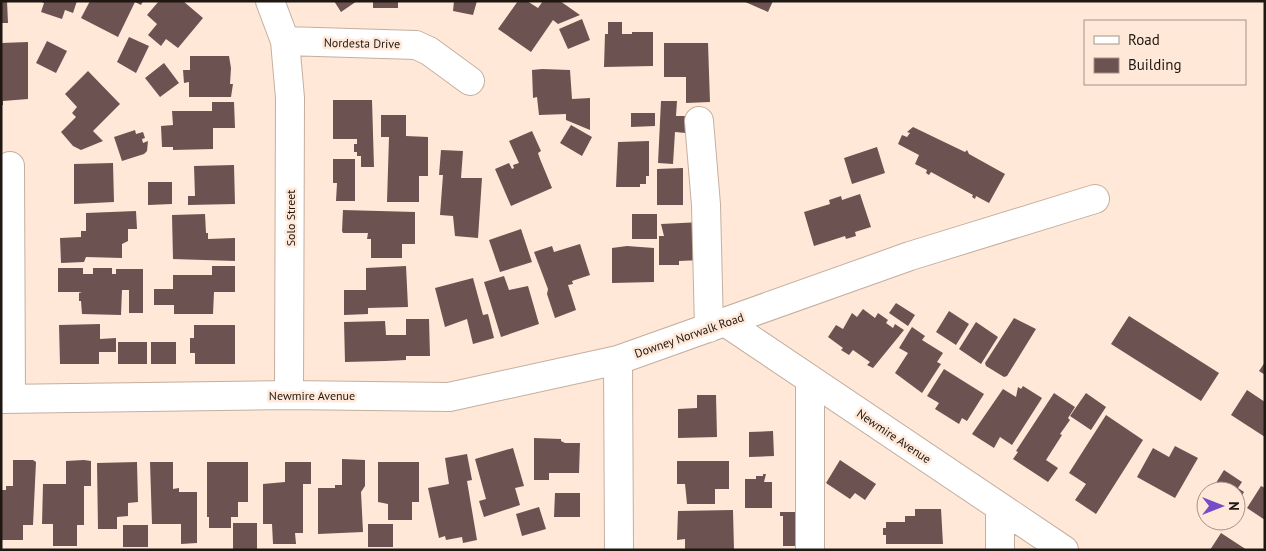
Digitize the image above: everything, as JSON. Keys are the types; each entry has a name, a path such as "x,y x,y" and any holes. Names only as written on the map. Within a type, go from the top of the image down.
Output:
{"street":[{"path":"270,1 284,41"},
{"name":"Nordesta Drive","path":"284,41 416,45 430,51 470,81"},
{"name":"Solo Street","path":"284,41 290,98 289,395"},
{"path":"699,120 717,325"},
{"path":"6,400 10,166"},
{"name":"Downey Norwalk Road","path":"619,550 618,360 910,256 1095,199"},
{"name":"Newmire Avenue","path":"717,325 810,380 1064,550"},
{"name":"Newmire Avenue","path":"6,400 289,395 449,397 618,360"},
{"path":"810,380 810,550"},
{"path":"1000,508 1000,550"}],"building":[{"path":"1,1 7,1 8,23 1,23"},
{"path":"40,1 77,1 73,13 65,10 62,19 41,12 44,3"},
{"path":"90,1 143,1 141,5 135,2 118,37 81,18"},
{"path":"159,1 183,1 203,18 178,48 166,39 161,46 148,35 157,24 147,15"},
{"path":"334,1 357,1 341,12"},
{"path":"373,1 398,1 398,8 373,8"},
{"path":"454,1 477,1 473,15 453,11"},
{"path":"518,1 527,1 538,8 543,1 560,1 580,15 558,24 553,20 531,52 498,29"},
{"path":"743,1 773,1 768,12"},
{"path":"582,19 590,40 568,49 559,29"},
{"path":"608,22 622,22 622,34 653,32 653,66 604,67 605,34 608,34"},
{"path":"129,37 149,46 136,73 117,62"},
{"path":"47,41 67,51 56,73 36,63"},
{"path":"28,42 28,99 3,101 3,105 1,105 1,43"},
{"path":"664,43 708,43 710,102 686,103 686,77 664,77"},
{"path":"190,56 229,56 231,68 230,84 233,84 231,97 189,97 189,82 184,83 183,70 190,70"},
{"path":"164,63 179,83 160,97 145,78"},
{"path":"532,70 570,70 572,99 590,98 590,130 566,120 566,114 539,115 537,97 533,98"},
{"path":"88,71 120,104 93,131 103,141 81,150 73,146 61,132 76,117 72,113 77,107 65,94"},
{"path":"333,100 372,100 374,167 361,167 361,156 357,156 357,152 354,152 354,144 357,144 357,139 333,139"},
{"path":"661,101 677,101 676,116 687,116 686,133 675,132 673,164 658,163"},
{"path":"212,102 234,102 235,128 213,128 213,149 173,150 173,147 162,147 161,126 173,125 172,111 212,111"},
{"path":"631,113 655,113 655,126 631,127"},
{"path":"381,115 406,115 406,136 428,137 428,176 419,176 419,202 387,202 389,137 381,137"},
{"path":"571,125 592,137 582,156 560,143"},
{"path":"913,127 965,152 967,150 969,154 1005,174 989,203 976,196 975,199 972,197 973,195 931,172 929,175 926,173 927,170 915,164 919,155 898,144 902,135 907,137 910,133 907,132"},
{"path":"135,130 136,134 143,132 145,138 142,139 143,143 148,141 147,151 144,154 122,161 114,137"},
{"path":"532,131 541,151 538,153 552,188 511,206 495,169 509,163 512,169 514,168 513,165 519,163 509,141"},
{"path":"649,141 649,176 646,176 646,184 640,184 640,187 616,187 618,142"},
{"path":"877,147 885,173 852,184 844,158"},
{"path":"441,150 463,151 461,178 482,178 478,238 455,236 453,216 440,215 443,175 439,175"},
{"path":"333,159 355,159 355,201 336,201 337,183 333,183"},
{"path":"113,163 114,202 74,204 74,164"},
{"path":"234,165 235,204 188,205 188,196 195,196 194,166"},
{"path":"683,168 683,205 657,205 657,169"},
{"path":"148,182 172,182 172,204 148,205"},
{"path":"860,194 871,227 855,232 856,236 846,239 845,236 814,246 804,212 830,204 829,200 841,196 842,200"},
{"path":"343,210 415,212 415,244 402,244 402,258 371,258 371,239 367,239 368,233 343,233"},
{"path":"136,211 137,229 128,229 128,241 122,244 122,258 86,257 84,262 61,263 60,238 81,237 81,231 86,231 86,213"},
{"path":"205,214 208,239 235,238 235,261 173,259 172,215"},
{"path":"632,214 657,214 657,239 632,239"},
{"path":"702,222 702,260 679,261 679,265 659,265 659,236 664,236 661,224"},
{"path":"521,229 532,262 500,272 489,240"},
{"path":"580,244 590,275 572,281 573,284 568,285 576,310 555,318 547,294 548,289 534,252 552,246 554,252"},
{"path":"627,246 654,248 654,282 612,283 612,248"},
{"path":"212,266 235,266 235,292 214,292 213,314 174,314 174,305 154,305 154,289 173,289 173,275 212,275"},
{"path":"406,266 408,307 368,308 368,314 344,315 344,290 366,290 366,268"},
{"path":"58,268 83,268 83,274 93,274 93,268 112,268 112,274 116,274 116,269 143,269 143,313 129,313 129,290 122,290 121,315 82,314 79,293 82,292 58,292"},
{"path":"504,276 509,290 528,286 539,324 501,337 484,282"},
{"path":"473,278 483,315 488,314 494,338 473,344 467,319 445,327 435,288"},
{"path":"896,303 915,315 908,326 889,313"},
{"path":"863,309 875,318 878,313 888,320 886,323 893,328 895,324 904,330 873,368 867,365 870,362 853,350 849,355 828,337 836,325 843,329 852,313 857,317"},
{"path":"949,311 969,324 956,345 936,332"},
{"path":"1129,316 1219,373 1201,401 1111,344"},
{"path":"1014,318 1036,329 1007,376 1004,377 986,366 985,363"},
{"path":"406,319 429,319 430,356 406,356 406,360 345,362 344,322 385,321 386,335 406,335"},
{"path":"976,322 998,337 981,364 959,349"},
{"path":"100,324 100,339 116,338 116,352 99,352 99,364 60,364 59,325"},
{"path":"194,325 235,325 235,364 195,364 195,353 190,353 190,338 194,338"},
{"path":"912,327 925,336 922,340 943,353 937,362 941,364 922,393 895,373 908,353 899,348"},
{"path":"118,342 147,342 147,364 118,364"},
{"path":"151,342 176,342 176,364 151,364"},
{"path":"1265,362 1265,375 1259,371"},
{"path":"944,369 984,394 967,421 962,418 959,424 935,409 939,403 927,396"},
{"path":"1023,386 1042,398 1012,445 1000,437 994,448 972,434 1003,389 1016,397 1018,387 1021,389"},
{"path":"1247,390 1265,402 1265,437 1231,415"},
{"path":"1054,393 1075,407 1068,418 1070,420 1060,434 1062,435 1046,460 1058,468 1048,482 1013,459 1018,452 1016,451"},
{"path":"1086,393 1106,407 1091,430 1070,416"},
{"path":"697,395 716,395 717,437 678,438 678,409 697,408"},
{"path":"1106,415 1143,440 1096,514 1075,500 1086,484 1069,473"},
{"path":"773,431 774,456 749,457 749,432"},
{"path":"534,438 561,439 565,443 580,443 579,473 549,473 549,480 534,480"},
{"path":"1175,446 1198,458 1175,498 1137,477 1153,448 1169,457"},
{"path":"513,448 524,486 515,488 520,505 484,517 479,501 486,499 475,459"},
{"path":"467,454 472,480 467,481 477,540 463,543 462,537 446,540 445,536 439,538 428,488 449,484 445,458"},
{"path":"342,459 365,460 365,486 361,492 363,532 318,534 318,488 335,488 335,485 342,485"},
{"path":"13,460 33,460 36,462 33,525 23,525 23,540 1,540 1,490 6,490 6,486 13,486"},
{"path":"840,460 876,484 865,500 855,493 850,499 826,483"},
{"path":"66,461 91,461 91,486 84,486 84,525 77,525 77,546 53,546 53,524 42,524 43,484 66,484"},
{"path":"677,461 729,461 729,489 715,489 715,504 687,504 685,484 677,484"},
{"path":"137,462 138,502 128,503 128,516 117,517 117,529 98,529 97,463"},
{"path":"150,462 173,462 173,489 179,488 179,492 197,492 197,543 181,544 181,524 152,524"},
{"path":"207,462 248,462 248,502 238,502 238,517 231,517 231,528 209,528 209,517 207,517"},
{"path":"285,462 311,462 311,484 303,484 303,533 295,533 296,544 273,544 272,524 263,524 263,484 285,482"},
{"path":"378,462 419,462 419,502 412,502 412,520 388,520 388,504 378,502"},
{"path":"1224,470 1240,481 1217,481"},
{"path":"763,474 766,474 764,482 772,482 772,508 745,508 745,479 756,479 756,476 763,476"},
{"path":"1261,486 1265,488 1265,520 1247,508"},
{"path":"555,493 580,493 580,517 554,517"},
{"path":"539,507 546,529 522,536 516,514"},
{"path":"915,509 941,509 943,544 886,544 886,535 883,535 883,528 886,528 886,522 905,522 905,516 915,516"},
{"path":"733,510 734,550 685,550 685,539 677,540 678,511"},
{"path":"780,512 806,512 806,546 783,546 783,516 780,516"},
{"path":"233,523 257,523 257,550 233,550"},
{"path":"368,524 393,524 393,547 368,547"},
{"path":"123,525 148,525 148,547 123,547"},
{"path":"1221,533 1247,550 1210,550"}]}
